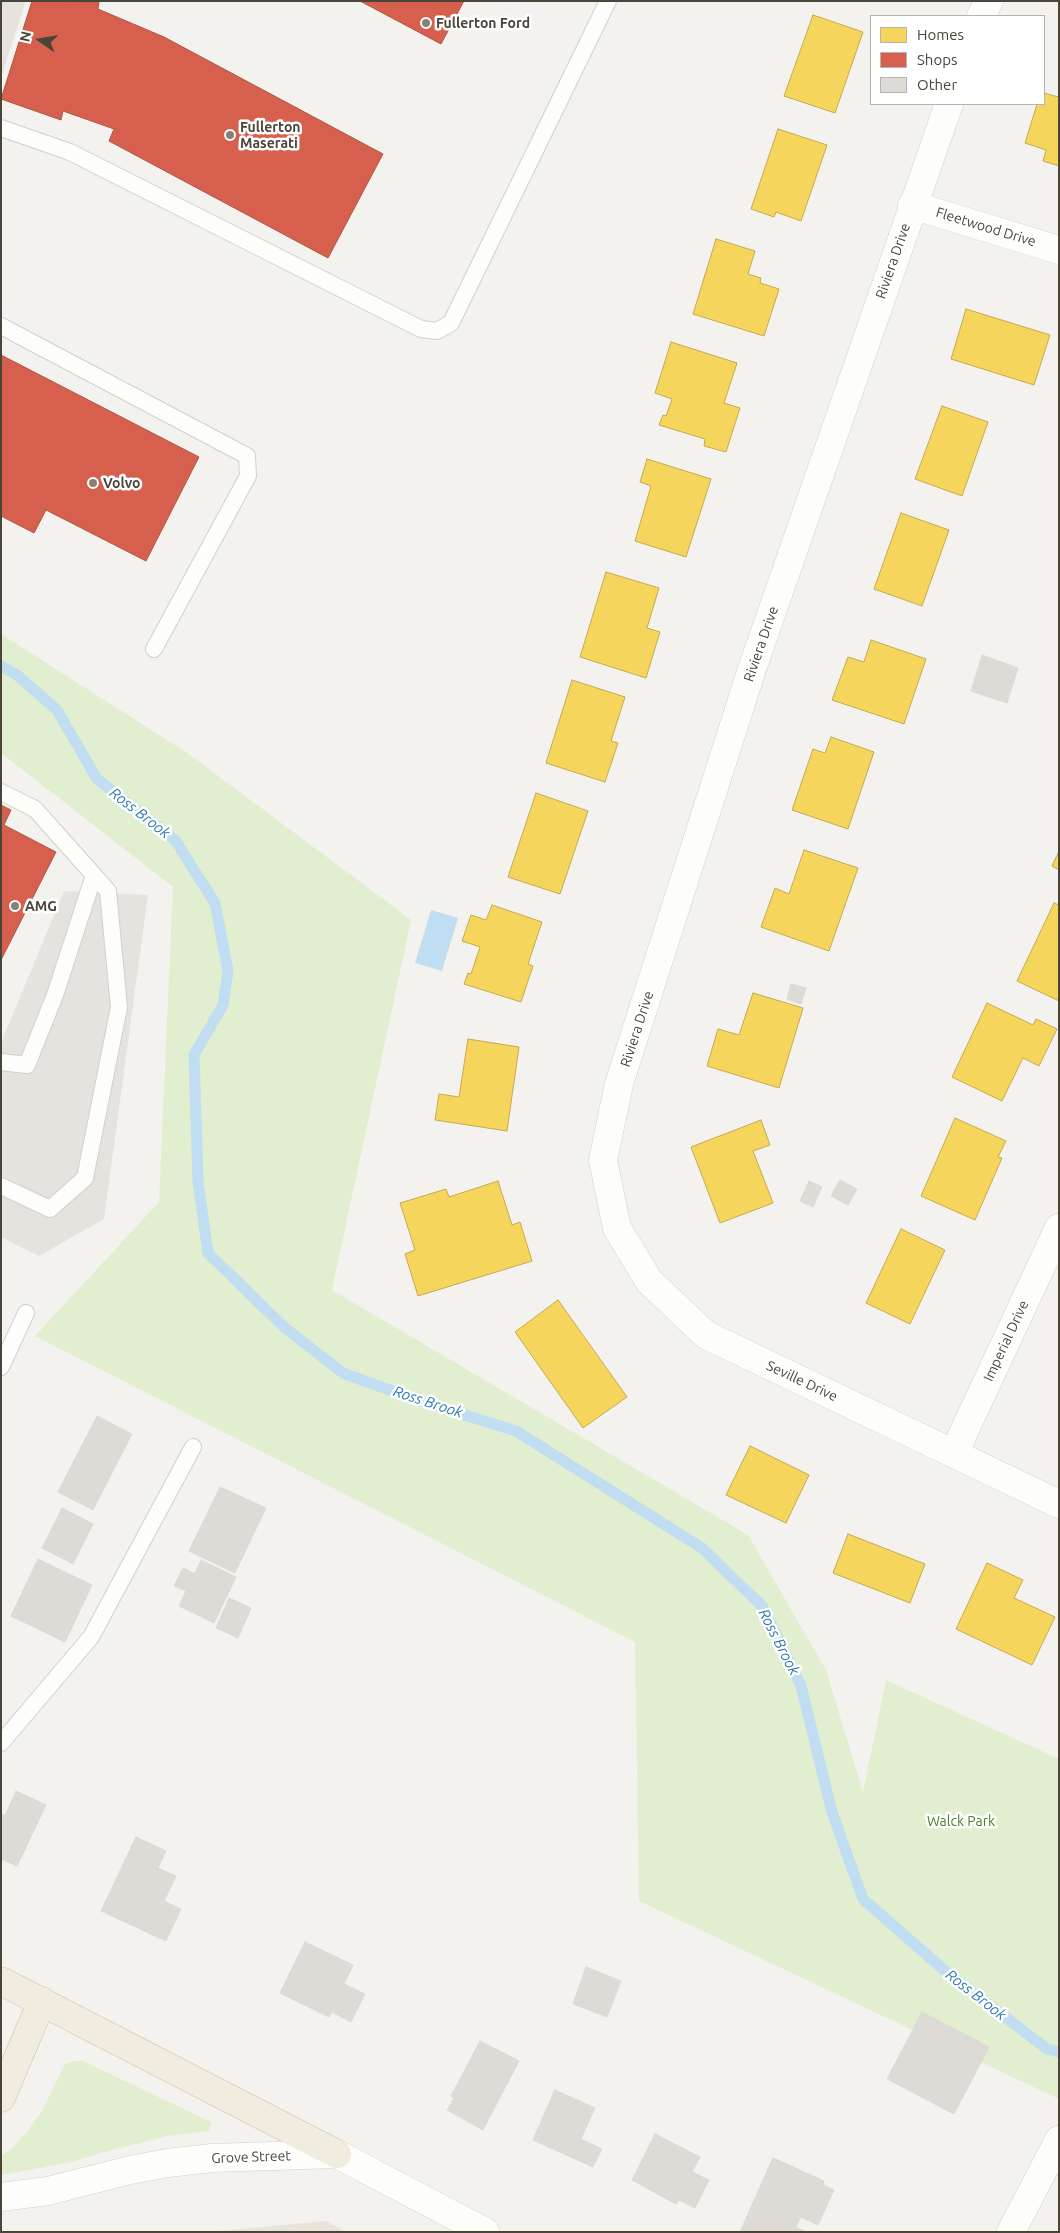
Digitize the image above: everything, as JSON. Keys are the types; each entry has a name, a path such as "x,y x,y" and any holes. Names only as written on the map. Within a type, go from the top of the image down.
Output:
{"highway":[{"path":"1,1981 337,2154"},
{"path":"1,2098 42,2002"}],"street":[{"path":"982,15 989,1"},
{"name":"Riviera Drive","path":"610,1191 603,1160 619,1084 752,669 948,105"},
{"name":"Fleetwood Drive","path":"912,205 1059,250"},
{"name":"Seville Drive","path":"610,1191 617,1228 649,1281 706,1336 1059,1504"},
{"name":"Imperial Drive","path":"954,1453 1059,1228"},
{"path":"1011,2232 1059,2140"},
{"name":"Grove Street","path":"1,2197 48,2191 130,2170 168,2163 212,2158 337,2154 485,2232"}],"lane":[{"path":"1,128 70,152 421,329 437,331 451,323 608,1"},
{"path":"1,326 247,456 248,476 154,649"},
{"path":"1,792 35,810 108,891 119,1006 86,1178 50,1210 1,1186"},
{"path":"1,1062 27,1065 55,995 94,875"},
{"path":"1,1367 26,1313"},
{"path":"1,1743 91,1637 194,1447"}],"shaded area":[{"path":"1,1 26,1 1,77"},
{"path":"64,891 148,895 104,1219 39,1256 1,1237 1,1043"},
{"path":"326,2221 346,2232 209,2232"}],"green space":[{"name":"Walck Park","path":"1,634 189,754 411,920 332,1290 748,1535 826,1670 863,1792 886,1680 1059,1759 1059,2099 639,1901 635,1642 35,1336 159,1202 173,887 1,753"},
{"path":"83,2061 211,2122 209,2131 168,2136 72,2162 1,2175 1,2156 10,2150 27,2132 42,2111 65,2064"}],"water":[{"path":"431,910 458,918 442,971 415,963"}],"building: Homes":[{"path":"813,15 863,32 835,113 784,96"},
{"path":"1045,93 1059,97 1059,166 1043,161 1046,150 1025,143 1037,105 1045,105"},
{"path":"778,129 827,145 801,221 776,212 774,217 751,209"},
{"path":"716,239 755,251 748,274 761,278 760,283 779,289 764,336 693,314"},
{"path":"966,309 1050,335 1034,385 951,359"},
{"path":"671,342 737,363 724,403 740,408 726,452 704,446 705,439 659,425 663,415 666,416 672,399 655,393"},
{"path":"942,406 988,422 962,496 915,479"},
{"path":"647,459 711,479 686,557 635,541 651,486 640,482"},
{"path":"901,513 949,530 922,606 874,589"},
{"path":"606,572 659,588 647,628 660,632 646,678 580,657"},
{"path":"871,640 926,659 904,724 832,700 848,657 864,662"},
{"path":"572,680 625,697 611,741 618,743 605,782 546,763"},
{"path":"831,737 874,752 848,829 792,810 813,749 825,753"},
{"path":"536,793 588,811 560,894 508,877"},
{"path":"804,850 858,868 829,951 761,927 775,888 789,894"},
{"path":"1059,851 1059,870 1052,866"},
{"path":"1054,903 1059,905 1059,1001 1017,981"},
{"path":"492,905 542,922 528,964 533,966 521,1002 464,984 468,973 471,974 480,947 462,941 471,915 486,920"},
{"path":"753,993 803,1008 779,1088 707,1066 718,1029 739,1035"},
{"path":"987,1003 1033,1025 1036,1019 1057,1029 1039,1066 1023,1058 1002,1101 952,1077"},
{"path":"468,1039 519,1047 507,1131 435,1120 439,1094 459,1097"},
{"path":"955,1118 1006,1141 998,1157 1002,1158 975,1220 921,1196"},
{"path":"761,1120 770,1145 753,1151 773,1203 720,1223 691,1147"},
{"path":"498,1181 512,1225 520,1222 532,1261 418,1296 405,1254 415,1250 400,1203 446,1189 449,1197"},
{"path":"901,1229 945,1250 910,1324 866,1303"},
{"path":"558,1300 627,1397 583,1428 515,1332"},
{"path":"750,1446 809,1475 786,1523 726,1495"},
{"path":"848,1534 925,1564 910,1603 833,1573"},
{"path":"987,1563 1023,1580 1014,1598 1055,1617 1032,1665 956,1629"}],"building: Shops":[{"name":"Fullerton Maserati","path":"32,1 99,2 98,9 164,37 383,154 328,258 109,141 114,129 63,111 61,120 1,99"},
{"name":"Fullerton Ford","path":"360,1 464,1 441,44"},
{"name":"Volvo","path":"1,355 199,457 146,561 46,510 34,533 1,516"},
{"name":"AMG","path":"1,805 11,810 4,825 56,852 1,960"}],"building: Other":[{"path":"982,655 1018,668 1007,703 971,691"},
{"path":"791,984 806,988 801,1004 787,999"},
{"path":"840,1180 857,1189 848,1205 831,1196"},
{"path":"809,1181 822,1187 813,1207 800,1201"},
{"path":"97,1416 132,1434 93,1510 58,1492"},
{"path":"220,1487 266,1508 235,1573 189,1551"},
{"path":"62,1508 93,1524 73,1564 42,1548"},
{"path":"38,1559 92,1585 65,1642 11,1616"},
{"path":"201,1560 236,1577 214,1623 179,1606 186,1591 174,1586 183,1568 195,1574"},
{"path":"229,1598 251,1608 238,1638 216,1628"},
{"path":"16,1791 46,1805 17,1866 1,1859 1,1814 5,1816"},
{"path":"136,1837 166,1851 158,1868 176,1876 164,1901 181,1909 166,1941 101,1911"},
{"path":"305,1942 353,1965 344,1984 365,1994 351,2022 332,2012 329,2017 280,1993"},
{"path":"586,1967 621,1981 607,2017 573,2004"},
{"path":"922,2012 989,2047 954,2114 887,2079"},
{"path":"480,2041 519,2061 483,2130 447,2110 454,2098 451,2096"},
{"path":"555,2090 595,2108 581,2139 602,2149 593,2167 533,2140"},
{"path":"655,2134 700,2157 692,2172 709,2180 695,2208 679,2200 676,2204 632,2180"},
{"path":"773,2158 824,2181 823,2185 834,2190 818,2225 801,2217 796,2227 806,2232 740,2232"}],"waterway":[{"name":"Ross Brook","path":"1,666 17,675 57,710 97,779 175,840 215,903 228,971 223,1005 194,1055 198,1182 208,1253 285,1328 343,1373 417,1400 516,1431 702,1548 763,1607 801,1686 832,1812 863,1899 944,1970 1047,2049 1059,2052"}],"place":[{"name":"Fullerton Ford","path":"426,23"},
{"name":"Fullerton Maserati","path":"230,135"},
{"name":"Volvo","path":"93,483"},
{"name":"AMG","path":"15,906"}]}
